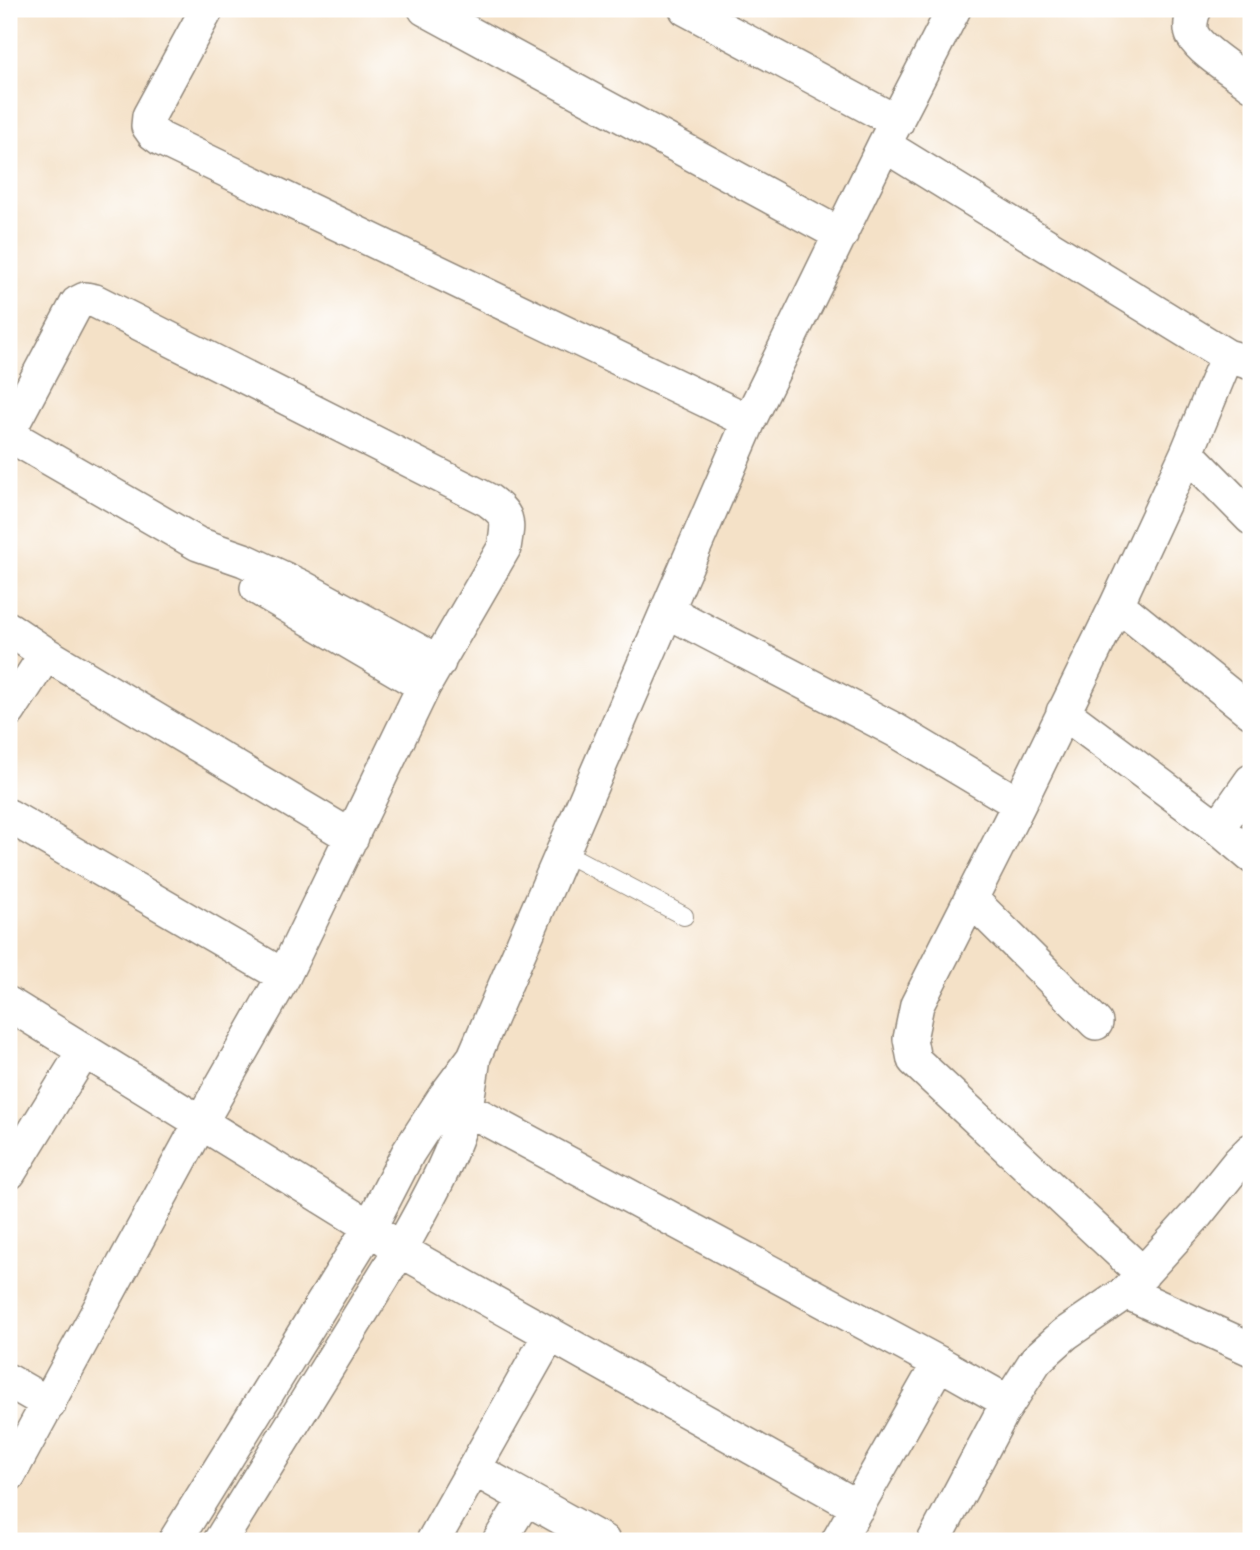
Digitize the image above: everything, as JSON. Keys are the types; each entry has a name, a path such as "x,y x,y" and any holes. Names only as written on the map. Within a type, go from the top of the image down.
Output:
{"street":[{"path":"207,9 149,116 148,126 153,133 749,421"},
{"path":"425,9 841,235"},
{"path":"686,9 891,134 1239,360 1187,453 1117,604 917,1005 910,1039 914,1060 1135,1283 1251,1349"},
{"path":"220,1541 400,1250 446,1162 455,1102 749,421 954,9"},
{"path":"1195,9 1191,15 1192,34 1204,48 1251,84"},
{"path":"9,1475 201,1122 284,976 431,674 505,548 507,524 502,511 488,500 95,301 85,299 77,303 9,433 198,544 244,560 300,586 431,674"},
{"path":"1187,453 1251,518"},
{"path":"1117,604 1251,712"},
{"path":"667,611 895,730 1019,804"},
{"path":"9,629 46,654 352,837"},
{"path":"9,711 46,654"},
{"path":"1063,712 1219,828 1251,856"},
{"path":"1219,828 1251,782"},
{"path":"9,816 284,976"},
{"path":"971,899 1096,1023"},
{"path":"9,1004 370,1227 400,1250 858,1507"},
{"path":"9,1173 84,1051"},
{"path":"175,1541 370,1227 408,1153 455,1102"},
{"path":"455,1102 1008,1402"},
{"path":"934,1541 1008,1402 1036,1360 1065,1334 1135,1283 1247,1163"},
{"path":"433,1541 550,1334"},
{"path":"838,1541 939,1363"},
{"path":"9,1381 49,1404"},
{"path":"474,1469 603,1541"},
{"path":"499,1541 526,1498"}],"lane":[{"path":"563,852 684,916"}]}
